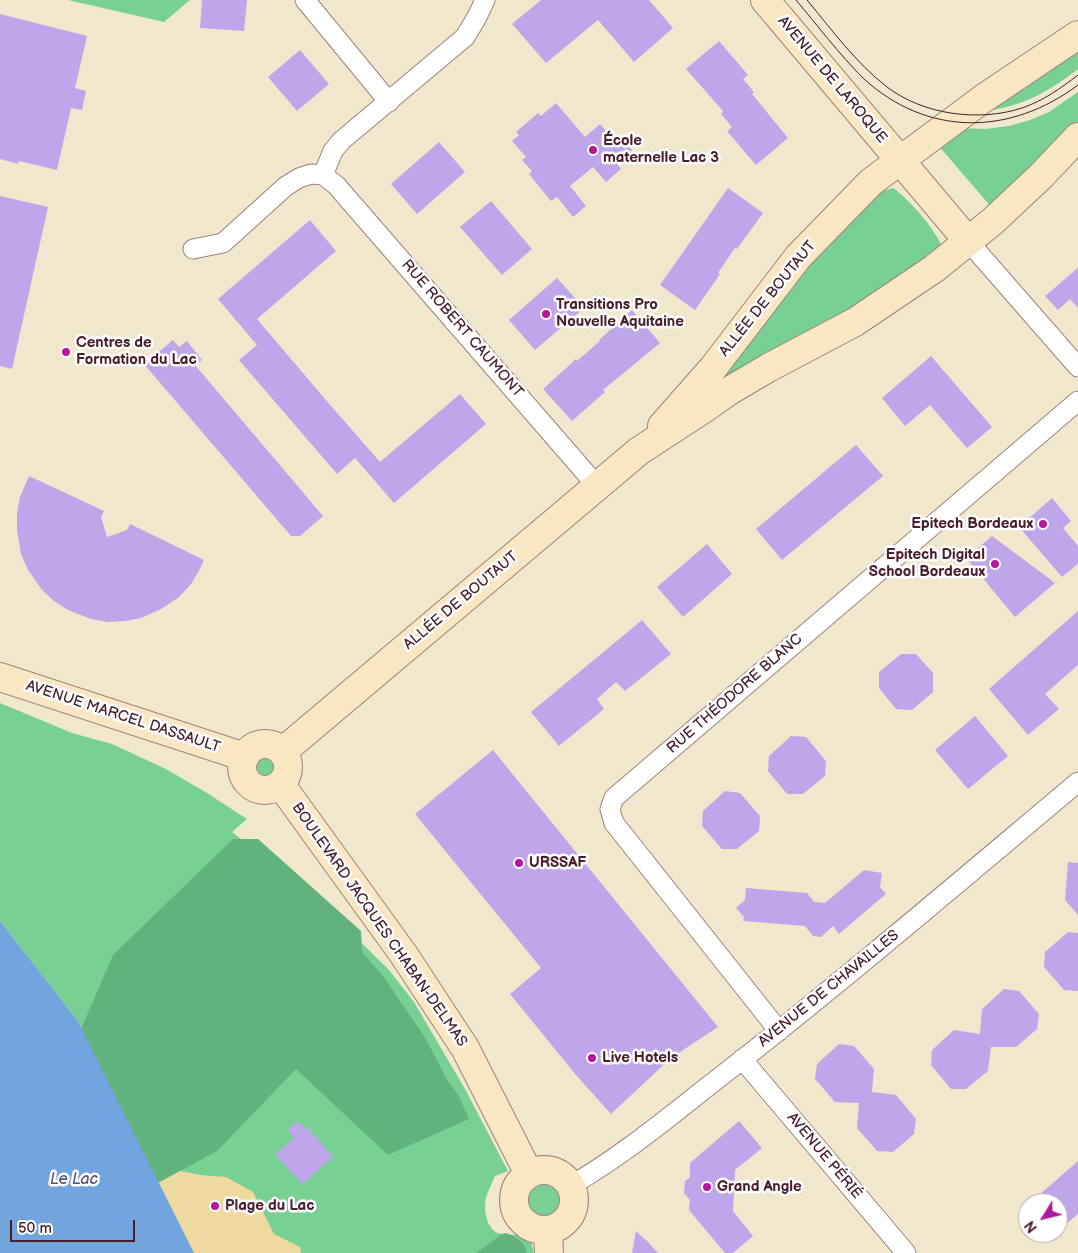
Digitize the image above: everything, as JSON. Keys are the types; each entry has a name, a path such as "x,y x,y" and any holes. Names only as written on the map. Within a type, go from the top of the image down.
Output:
{"main road":[{"name":"AVENUE DE LAROQUE","path":"765,0 968,241"},
{"name":"ALLÉE DE BOUTAUT","path":"639,451 713,368 798,257 871,182 984,98 1078,35"},
{"name":"ALLÉE DE BOUTAUT","path":"282,752 639,451 728,391 855,322 936,268 993,221 1042,176 1078,137"},
{"name":"AVENUE MARCEL DASSAULT","path":"0,677 245,757"},
{"path":"266,743 282,752 288,760 289,770 288,776 281,785 264,791 252,787 242,773 245,757 254,747 266,743"},
{"name":"BOULEVARD JACQUES CHABAN-DELMAS","path":"281,785 404,955 465,1048 529,1174"},
{"path":"540,1170 552,1171 562,1177 570,1186 574,1200 571,1214 548,1242 534,1229 522,1222 515,1210 514,1196 518,1183 529,1174 540,1170"}],"street":[{"path":"305,0 389,102"},
{"path":"193,249 223,242 286,186 311,174 323,175 334,151 341,141 465,36 478,17 486,0"},
{"name":"RUE ROBERT CAUMONT","path":"323,175 336,185 597,486"},
{"path":"968,241 1078,367"},
{"name":"RUE THÉODORE BLANC","path":"779,1031 614,823 610,809 614,798 1078,401"},
{"name":"AVENUE DE CHAVAILLES","path":"570,1186 607,1163 652,1130 779,1031 1078,782"},
{"name":"AVENUE PÉRIÉ","path":"742,1059 906,1253"}],"green space":[{"path":"68,0 190,0 164,22"},
{"path":"1078,46 1078,69 1067,77 1046,91 1025,101 987,111"},
{"path":"1078,92 1078,123 1035,169 993,209 937,144 958,128 985,129 1009,126 1030,120 1049,112"},
{"path":"893,188 920,214 941,245 850,312 722,381 721,376 807,267 882,191"},
{"path":"0,703 72,733 112,744 166,769 247,819 232,832 315,897 389,970 414,1002 465,1089 508,1171 495,1176 485,1203 487,1220 497,1233 530,1236 534,1253 194,1253 78,1021 0,921"},
{"path":"265,752 271,753 279,761 279,773 271,781 265,782 259,781 251,773 250,767 251,761 259,753"},
{"path":"233,839 258,839 361,931 362,952 383,976 426,1039 446,1078 459,1096 469,1119 388,1155 296,1069 217,1151 158,1183 81,1029 113,955"},
{"path":"543,1181 556,1187 562,1200 556,1213 543,1219 530,1213 524,1200 530,1187"},
{"path":"506,1233 520,1240 527,1253 476,1253 502,1234"}],"sand":[{"name":"Plage du Lac","path":"180,1171 226,1177 253,1192 274,1234 300,1247 301,1253 194,1253 158,1183"}],"water":[{"name":"Le Lac","path":"0,921 78,1021 194,1253 0,1253"}],"building":[{"path":"202,0 247,0 244,31 200,28"},
{"path":"541,0 649,0 673,28 634,62 598,20 546,63 512,24"},
{"path":"0,14 87,36 75,88 86,91 82,110 71,108 57,170 19,161 18,164 0,159"},
{"path":"719,41 748,75 743,79 754,92 752,94 788,138 756,165 727,131 732,127 721,114 723,111 686,69"},
{"path":"300,50 329,84 297,111 268,77"},
{"path":"556,103 585,137 600,124 613,139 619,135 632,150 617,163 621,169 606,182 593,167 570,186 586,206 573,217 557,197 551,201 529,174 532,171 522,160 526,157 512,141 519,135 516,132 538,113 541,116"},
{"path":"439,142 465,172 417,214 391,184"},
{"path":"728,188 763,213 737,249 735,248 695,310 660,285"},
{"path":"0,196 48,207 12,369 0,366"},
{"path":"491,201 532,249 502,275 460,227"},
{"path":"310,220 336,251 257,319 325,399 380,462 460,394 486,424 394,503 355,458 337,474 239,360 257,345 218,299"},
{"path":"1078,268 1078,308 1070,299 1058,310 1045,296"},
{"name":"Transitions Pro Nouvelle Aquitaine","path":"557,278 584,308 535,350 509,320"},
{"path":"632,310 660,343 603,390 605,392 572,421 543,389 576,359 577,361 600,341"},
{"path":"173,340 179,347 187,341 202,360 195,365 323,516 300,536 291,536 144,364"},
{"path":"931,356 992,427 967,448 930,405 905,426 882,398"},
{"path":"856,445 883,476 782,560 756,529"},
{"path":"29,476 104,511 101,517 107,537 127,530 130,524 204,560 191,584 179,597 161,609 141,618 125,621 108,622 91,619 68,610 54,601 42,590 28,570 21,554 17,530 17,513 20,497"},
{"path":"1052,498 1071,521 1063,528 1078,546 1078,564 1062,577 1019,527"},
{"path":"992,536 1055,583 1015,617 966,558"},
{"path":"707,544 732,574 683,617 657,587"},
{"path":"1078,611 1078,665 1045,694 1059,709 1028,735 989,689"},
{"path":"642,620 671,654 625,691 616,682 597,699 604,709 559,746 531,712"},
{"path":"901,654 916,654 933,673 933,692 912,710 896,709 879,688 879,672"},
{"path":"975,716 1008,756 968,789 935,750"},
{"path":"791,736 806,737 826,761 825,776 803,794 787,794 768,771 769,756"},
{"path":"493,750 718,1027 671,1058 611,1114 576,1075 510,994 541,968 415,814"},
{"path":"725,791 740,793 760,816 759,831 737,849 722,849 702,826 703,811"},
{"path":"1068,862 1078,863 1078,915 1065,900"},
{"path":"864,870 882,873 880,887 886,894 839,934 833,926 821,937 813,936 805,926 743,921 744,917 736,908 745,900 746,888 807,893 814,902 825,903"},
{"path":"1068,932 1078,933 1078,991 1064,990 1044,967 1045,952"},
{"path":"1004,989 1019,991 1039,1014 1037,1029 1016,1047 991,1047 988,1071 966,1089 951,1089 931,1065 932,1050 954,1030 980,1034 982,1009"},
{"path":"839,1044 854,1046 874,1069 872,1092 896,1095 916,1119 914,1134 893,1152 877,1151 857,1128 859,1103 835,1102 815,1079 817,1064"},
{"path":"298,1121 305,1129 307,1127 333,1157 302,1184 275,1154 294,1138 288,1130"},
{"name":"Grand Angle","path":"739,1121 762,1148 735,1170 733,1211 753,1236 733,1253 725,1253 689,1210 690,1200 684,1193 685,1181 690,1177 690,1163"},
{"path":"1078,1161 1078,1214 1068,1222 1068,1193 1041,1193"},
{"path":"636,1231 648,1242 658,1253 632,1253"}],"tram line":[{"path":"796,0 863,78 888,97 914,111 941,120 969,123 997,121 1025,114 1052,102 1078,85"},
{"path":"807,0 845,46 876,78 902,97 935,110 970,115 988,115 1022,108 1044,98 1078,75"}],"place":[{"name":"École maternelle Lac 3","path":"593,150"},
{"name":"Transitions Pro Nouvelle Aquitaine","path":"546,314"},
{"name":"Centres de Formation du Lac","path":"66,352"},
{"name":"Epitech Bordeaux","path":"1043,524"},
{"name":"Epitech Digital School Bordeaux","path":"995,564"},
{"name":"URSSAF","path":"519,863"},
{"name":"Live Hotels","path":"592,1058"},
{"name":"Grand Angle","path":"707,1187"},
{"name":"Plage du Lac","path":"215,1206"}]}
